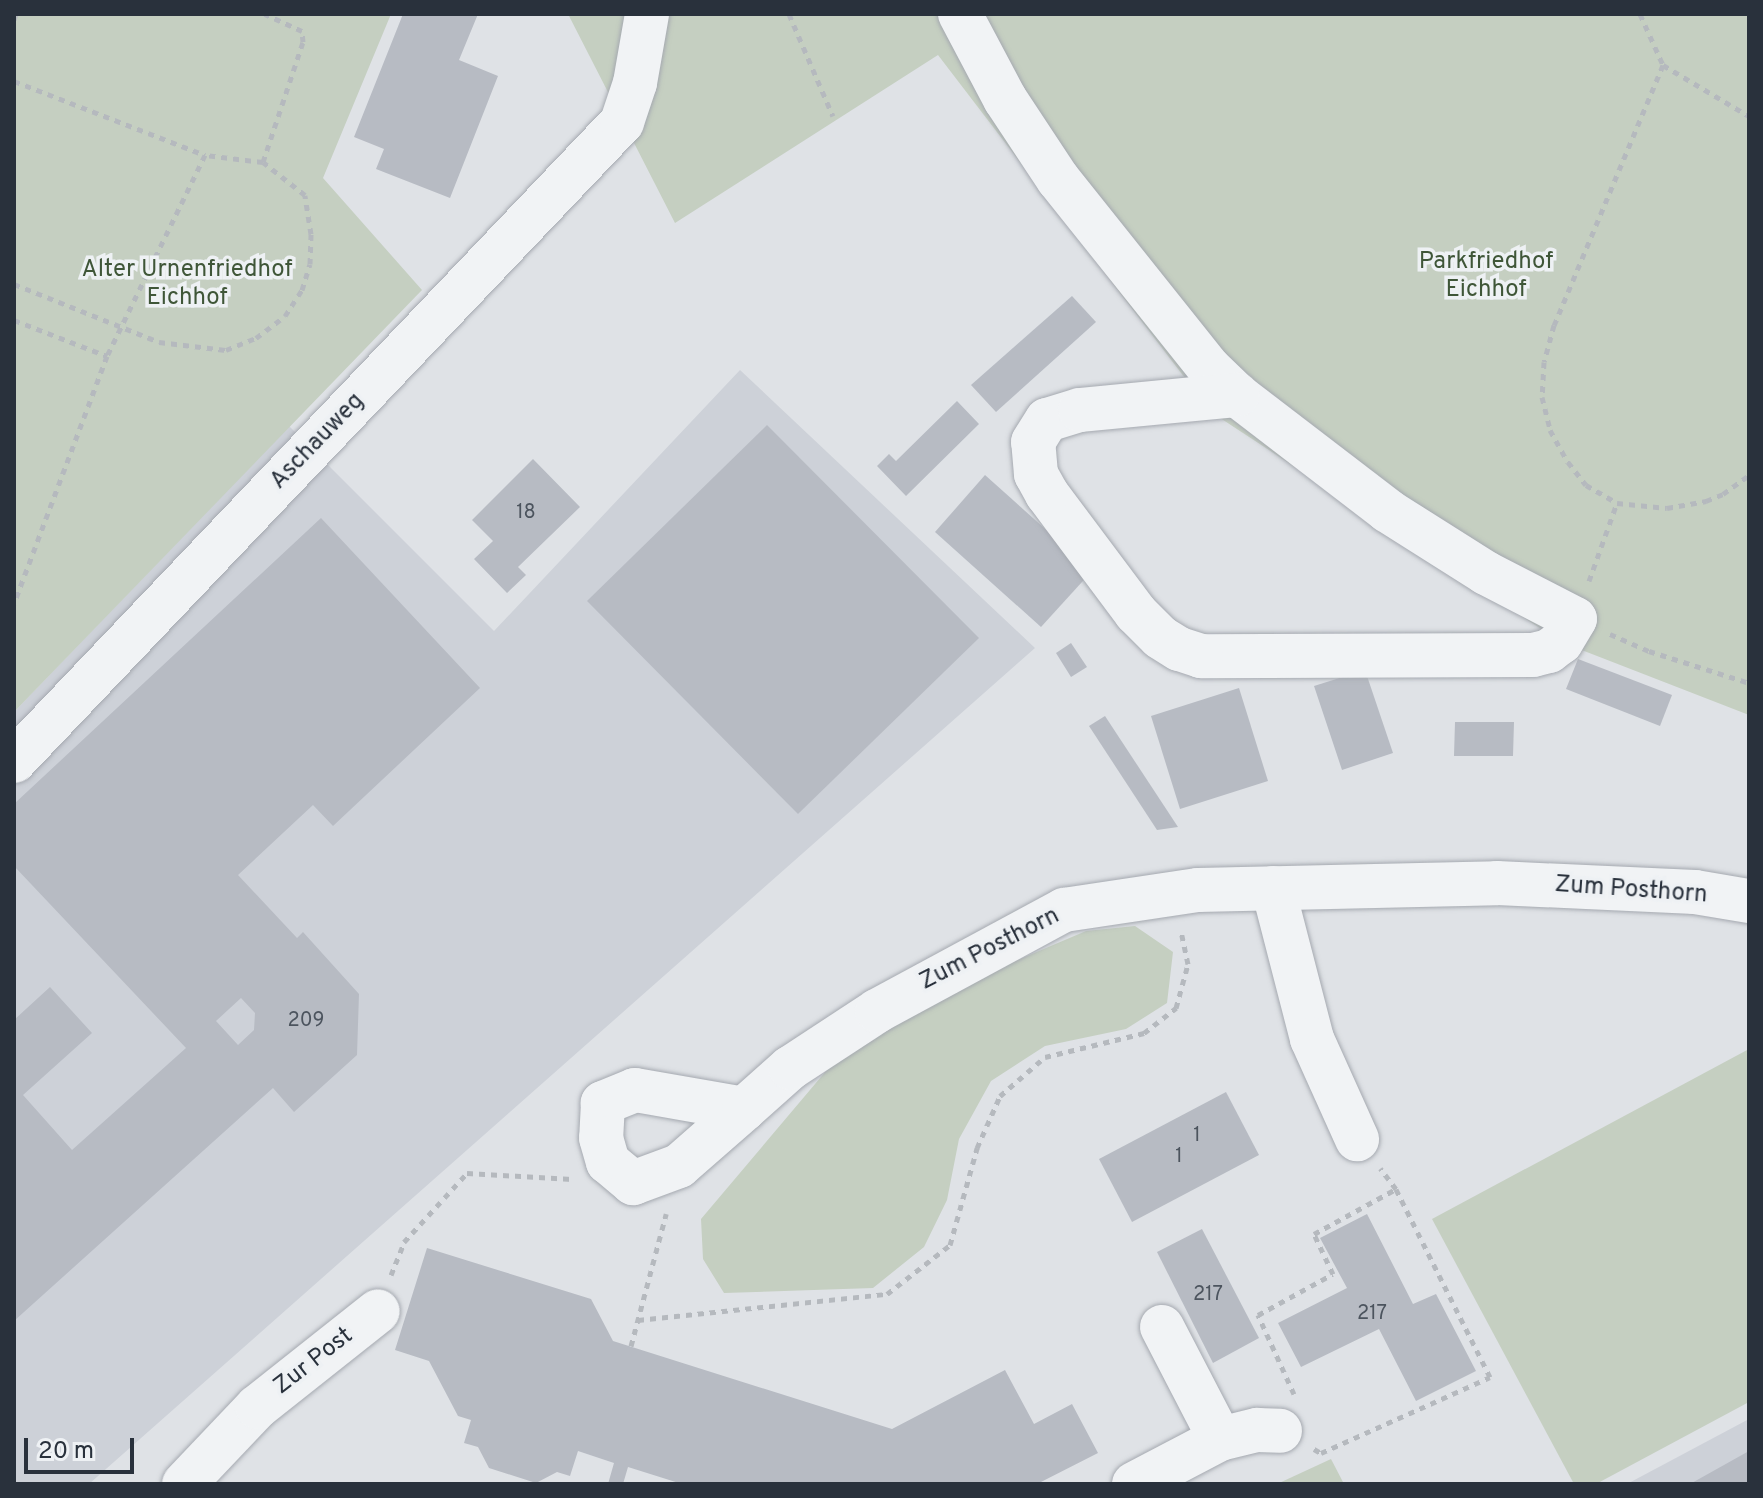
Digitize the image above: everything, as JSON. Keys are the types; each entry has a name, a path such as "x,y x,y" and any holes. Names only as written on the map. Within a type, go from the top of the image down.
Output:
{"street":[{"name":"Aschauweg","path":"14,761 622,122 635,83 647,14"},
{"path":"960,14 1005,99 1058,179 1183,338 1237,395 1388,511 1486,573 1575,619 1561,642 1549,651 1533,655 1201,656 1170,645 1136,613 1047,494 1036,474 1033,442 1047,420 1080,410 1237,395"},
{"name":"Zum Posthorn","path":"633,1183 679,1166 790,1068 877,1011 1064,910 1198,890 1497,883 1695,892 1749,901"},
{"path":"1273,888 1312,1039 1357,1139"},
{"path":"633,1183 608,1162 601,1138 603,1103 635,1090 744,1109"},
{"name":"Zur Post","path":"184,1484 257,1407 378,1311"},
{"path":"1162,1327 1220,1439"},
{"path":"1134,1484 1220,1439 1257,1430 1280,1431"}],"path":[{"path":"14,20 16,14"},
{"path":"263,162 303,42 302,31 265,14"},
{"path":"789,14 833,116"},
{"path":"1640,14 1663,65 1749,116"},
{"path":"1663,65 1554,325 1544,362 1542,397 1550,430 1586,485 1617,503 1667,508 1706,501 1723,494 1749,475"},
{"path":"14,81 205,155 263,162 305,195 311,234 310,264 302,290 285,316 256,338 226,350 159,342 14,284"},
{"path":"14,604 107,356 205,155"},
{"path":"14,320 107,356"},
{"path":"1617,503 1575,619 1649,651 1749,683"},
{"path":"638,1320 887,1294 950,1245 977,1148 1000,1096 1045,1057 1144,1033 1176,1008 1188,964 1180,934 1198,890"},
{"path":"1357,1139 1396,1189 1490,1377 1321,1453 1280,1431 1295,1393 1258,1315 1333,1274 1314,1234 1396,1189"},
{"path":"631,1346 679,1166"},
{"path":"378,1311 404,1242 467,1173 633,1183"}],"shaded area":[{"path":"740,370 1035,648 89,1484 14,1484 14,712 289,426 494,631"},
{"path":"1749,1419 1749,1484 1627,1484"}],"green space":[{"name":"Alter Urnenfriedhof Eichhof","path":"14,14 391,14 323,178 422,290 14,712"},
{"name":"Parkfriedhof Eichhof","path":"568,14 1749,14 1749,715 1561,642 1211,412 938,55 675,223"},
{"path":"1135,926 1173,952 1167,1003 1126,1029 1045,1046 991,1081 959,1139 947,1200 924,1247 873,1288 724,1293 703,1259 701,1219 837,1058 943,992 1086,931"},
{"path":"1749,1049 1749,1402 1596,1484 1574,1484 1432,1219"},
{"path":"1331,1459 1344,1484 1277,1484"}],"building":[{"path":"403,14 478,14 459,60 498,76 450,198 376,169 384,149 354,137"},
{"path":"1072,296 1096,322 996,412 971,385"},
{"path":"957,401 979,424 906,496 877,466 889,454 896,461"},
{"path":"767,425 979,638 798,814 587,601"},
{"path":"533,459 580,507 518,567 526,575 507,593 474,559 493,541 472,520"},
{"path":"985,475 1092,571 1041,627 935,532"},
{"path":"321,518 480,688 333,826 313,805 238,875 297,938 303,932 359,994 357,1055 294,1112 273,1088 14,1321 14,1020 50,987 92,1033 23,1095 72,1150 186,1048 14,866 14,804","holes":["241,998 255,1013 254,1030 238,1045 216,1021"]},
{"path":"1071,643 1087,667 1071,677 1056,653"},
{"path":"1578,659 1672,695 1660,726 1566,689"},
{"path":"1365,670 1393,753 1342,770 1314,686"},
{"path":"1239,688 1268,781 1180,809 1151,716"},
{"path":"1105,716 1178,827 1157,830 1089,726"},
{"path":"1455,722 1514,722 1513,756 1454,756"},
{"path":"1226,1092 1259,1155 1132,1222 1099,1159"},
{"path":"1367,1214 1413,1304 1436,1294 1476,1371 1416,1401 1379,1329 1301,1367 1278,1323 1347,1288 1320,1238"},
{"path":"1202,1229 1259,1338 1213,1363 1157,1252"},
{"path":"427,1248 591,1299 613,1341 892,1429 1005,1370 1034,1424 1072,1404 1098,1453 1037,1484 682,1484 628,1467 623,1484 608,1484 614,1463 578,1451 570,1476 557,1472 536,1483 489,1468 478,1447 464,1443 471,1420 458,1416 429,1361 395,1350"},
{"path":"1749,1451 1749,1484 1690,1484"}]}
